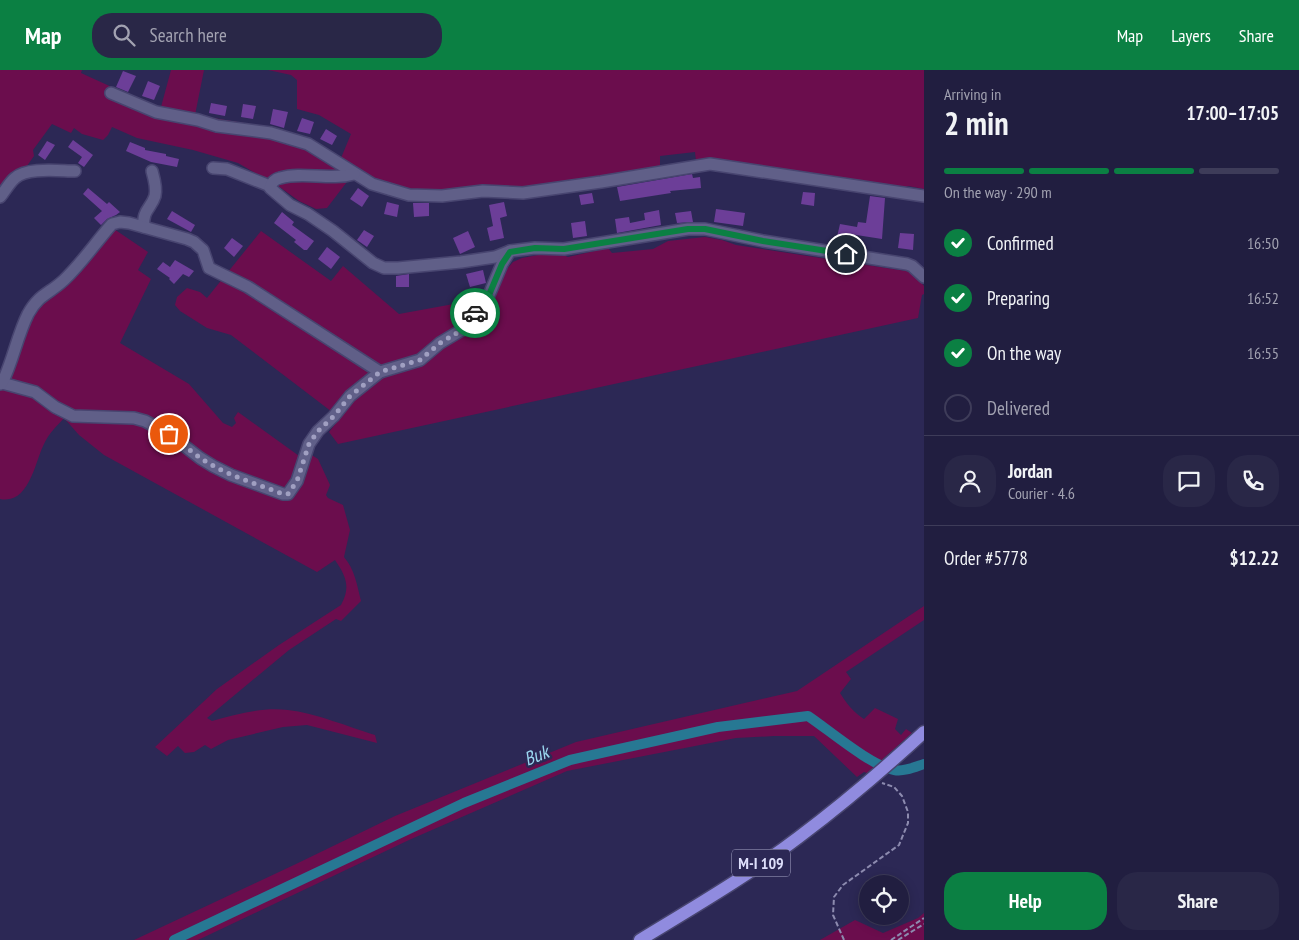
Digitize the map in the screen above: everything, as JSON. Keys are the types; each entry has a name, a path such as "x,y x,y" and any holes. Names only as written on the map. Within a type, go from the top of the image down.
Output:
{"main road":[{"name":"M-I 109","path":"640,940 728,886 798,838 873,779 924,732"}],"street":[{"path":"111,93 156,112 198,120 217,126 271,133 308,144 372,184 409,195 442,196 483,191 523,193 710,164 924,196"},
{"path":"213,168 227,170 270,186 272,190 290,205 327,227 373,263 384,268 461,262 535,248 564,249 688,229 705,229 763,241 907,264 924,277"},
{"path":"144,227 143,219 145,212 155,195 152,171"},
{"path":"0,197 16,176 28,172 75,172"},
{"path":"270,186 278,178 288,176 354,174"},
{"path":"380,372 248,287 212,270 206,263 203,250 194,242 120,222 112,224 63,281 42,295 28,315 1,384 35,392 55,407 73,416 145,420 169,434 213,466 231,475 283,494 288,494 297,481 309,444 318,431 334,416 350,396 380,372 420,360 440,343 465,328 489,295 502,264 510,252"}],"path":[{"path":"844,940 833,915 834,897 843,885 899,845 908,823 906,804 894,787 873,779"},
{"path":"891,940 924,918"},
{"path":"898,940 924,924"}],"shaded area":[{"path":"0,70 82,70 81,73 138,99 161,107 171,70 204,70 195,115 262,126 312,141 341,158 351,134 319,115 297,109 297,80 291,75 268,70 924,70 924,189 728,164 723,160 696,161 695,152 660,156 660,169 524,189 442,193 391,188 356,170 327,208 316,209 299,201 281,188 238,163 193,150 137,138 112,127 103,140 82,134 74,128 71,133 52,124 33,150 34,156 0,204"},
{"path":"114,229 148,252 138,270 151,279 120,343 189,384 223,423 232,427 236,423 234,418 238,412 299,456 292,479 310,454 318,459 330,485 326,495 328,498 343,505 350,530 344,557 353,572 361,601 341,621 336,619 289,650 207,718 212,721 259,710 288,710 321,717 375,735 377,743 307,725 283,727 228,740 211,749 205,745 194,752 185,753 178,746 167,756 155,747 217,689 279,645 341,605 346,593 346,582 335,560 317,572 104,455 79,435 64,418 47,439 25,488 18,495 10,499 0,499 0,388 11,380 11,371 35,310 102,245"},
{"path":"261,231 331,281 343,266 399,314 470,301 488,306 496,294 507,269 513,262 522,258 561,254 568,257 608,248 612,253 653,249 668,241 705,237 736,245 906,271 913,274 924,286 924,294 922,295 918,318 338,444 329,432 340,418 231,335 207,328 180,311 175,305 177,297 187,288 200,292 207,298"},
{"path":"924,606 924,620 846,672 851,679 840,693 853,711 864,719 875,708 898,719 895,729 901,735 906,729 912,733 867,773 864,772 857,777 814,736 736,738 567,771 409,840 198,940 134,940 395,816 576,742 797,691"},
{"path":"924,913 924,940 820,940 855,920 859,922 859,925 866,925 883,933 902,925 909,925 909,922"}],"building":[{"path":"123,71 136,76 128,92 116,87"},
{"path":"148,81 160,86 154,100 142,96"},
{"path":"211,103 227,106 225,116 209,113"},
{"path":"243,104 256,106 253,119 241,117"},
{"path":"273,109 288,112 284,128 270,124"},
{"path":"302,118 314,122 310,134 297,131"},
{"path":"326,129 337,136 332,145 320,139"},
{"path":"73,140 93,155 84,167 78,163 82,157 68,147"},
{"path":"47,141 55,145 45,160 38,155"},
{"path":"130,142 145,148 145,150 166,154 166,156 179,159 177,167 151,162 126,151"},
{"path":"692,174 693,178 700,177 701,188 670,191 671,193 620,201 617,187"},
{"path":"88,188 120,212 107,219 101,225 94,218 102,211 83,194"},
{"path":"358,188 369,196 362,207 350,199"},
{"path":"803,192 815,193 814,206 801,204"},
{"path":"592,193 594,203 581,205 579,195"},
{"path":"870,196 885,198 882,239 850,234 849,239 837,237 840,224 857,227 858,222 866,223"},
{"path":"387,202 399,205 397,217 384,214"},
{"path":"504,202 507,216 500,218 504,238 490,241 487,228 493,226 489,205"},
{"path":"413,203 429,203 429,216 414,217"},
{"path":"716,209 745,213 743,226 714,222"},
{"path":"659,210 661,225 617,233 615,219 629,217 630,223 645,220 644,213"},
{"path":"172,211 195,225 191,232 167,219"},
{"path":"691,211 693,222 677,223 675,213"},
{"path":"282,212 294,222 292,225 314,241 307,250 304,250 294,242 296,240 274,223"},
{"path":"585,221 587,236 573,238 571,223"},
{"path":"364,230 374,236 367,247 357,240"},
{"path":"468,231 475,247 460,254 453,238"},
{"path":"900,233 914,234 913,250 898,248"},
{"path":"232,238 243,246 234,257 224,248"},
{"path":"327,247 340,257 331,269 318,259"},
{"path":"175,260 194,271 189,277 183,274 174,284 170,278 157,269 163,262 170,267"},
{"path":"483,270 486,283 470,287 466,274"},
{"path":"409,274 409,287 396,287 396,276"}],"waterway":[{"name":"Buk","path":"174,940 464,803 570,760 718,727 808,716 862,755 885,767 902,770 924,764"}],"way so far":[{"path":"169,434 213,466 231,475 283,494 288,494 297,481 309,444 318,431 334,416 350,396 380,372 420,360 440,343 465,328 475,313"}],"route":[{"path":"475,313 489,295 502,264 510,252 522,249 564,249 688,229 705,229 763,241 846,254"}]}
